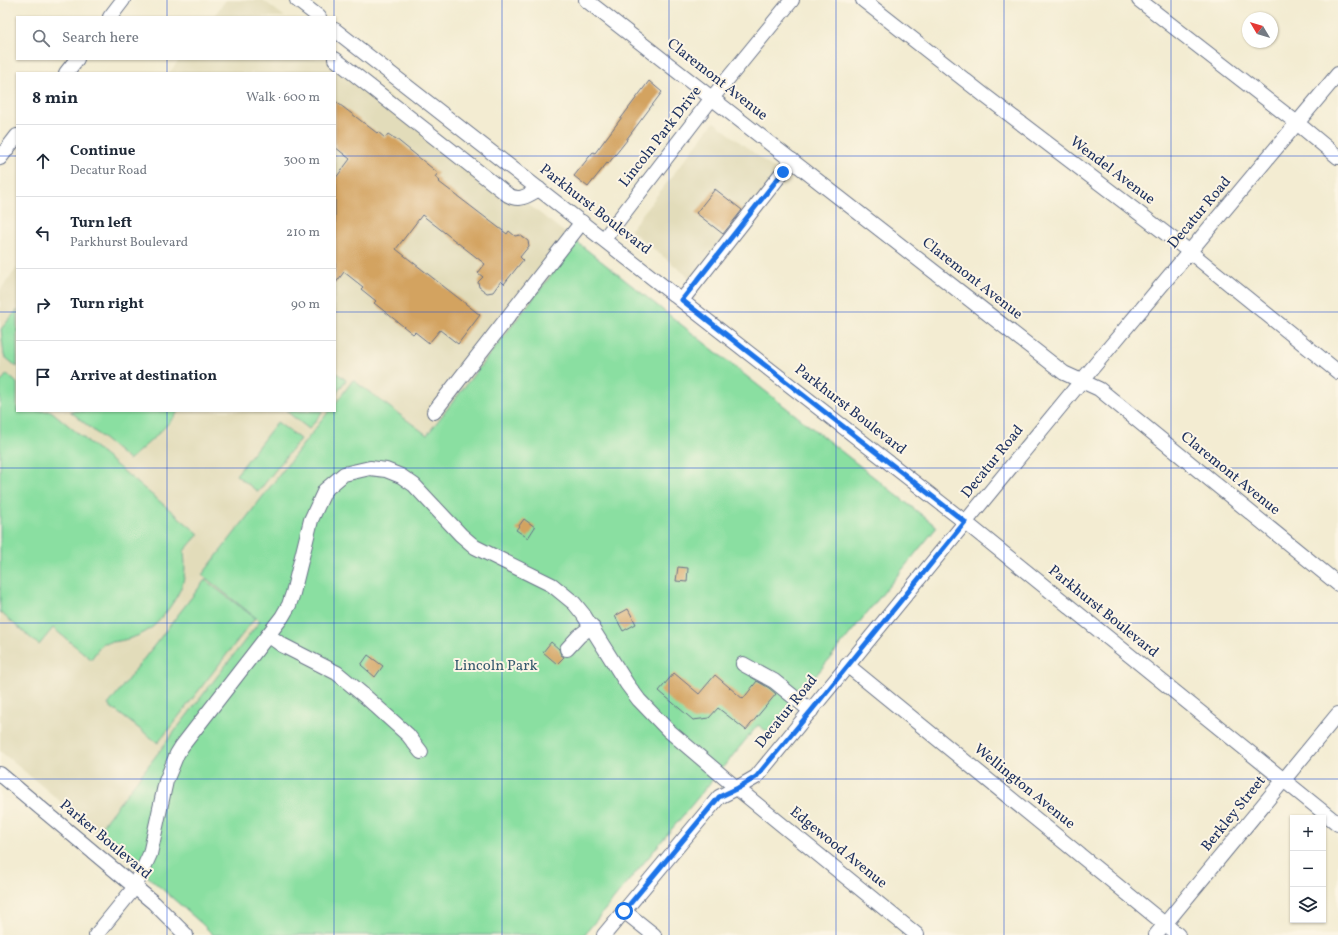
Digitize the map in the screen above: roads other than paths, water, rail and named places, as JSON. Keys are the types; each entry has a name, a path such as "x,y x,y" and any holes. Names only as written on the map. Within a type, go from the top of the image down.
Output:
{"street":[{"path":"111,16 123,0"},
{"path":"297,0 318,16"},
{"name":"Claremont Avenue","path":"586,0 1064,372 1099,389 1338,584"},
{"name":"Lincoln Park Drive","path":"604,239 712,98 792,0"},
{"name":"Wendel Avenue","path":"863,0 1190,252 1338,372"},
{"path":"1139,0 1297,123 1338,157"},
{"name":"Parkhurst Boulevard","path":"336,31 965,522 1338,824"},
{"path":"67,72 76,60"},
{"path":"336,60 508,195 517,199 539,189"},
{"name":"Decatur Road","path":"604,935 719,797 756,777 965,522 1338,74"},
{"path":"0,158 16,137"},
{"path":"682,300 792,160"},
{"path":"434,412 582,222"},
{"name":"Edgewood Avenue","path":"96,935 135,887 150,854 166,781 177,754 282,617 293,593 311,520 325,490 344,474 370,468 386,470 400,476 414,485 461,535 475,547 552,585 563,593 574,603 592,626 627,684 652,715 700,758 917,935"},
{"path":"566,650 579,636 592,626"},
{"path":"268,635 282,645 337,673 367,698 408,736 421,752"},
{"path":"743,664 774,681 811,711"},
{"name":"Wellington Avenue","path":"848,665 1161,930 1178,935"},
{"name":"Berkley Street","path":"1161,930 1338,714"},
{"name":"Parker Boulevard","path":"0,774 154,903 186,935"},
{"path":"624,911 654,935"}],"park label":[{"name":"Lincoln Park","path":"496,666"}]}
